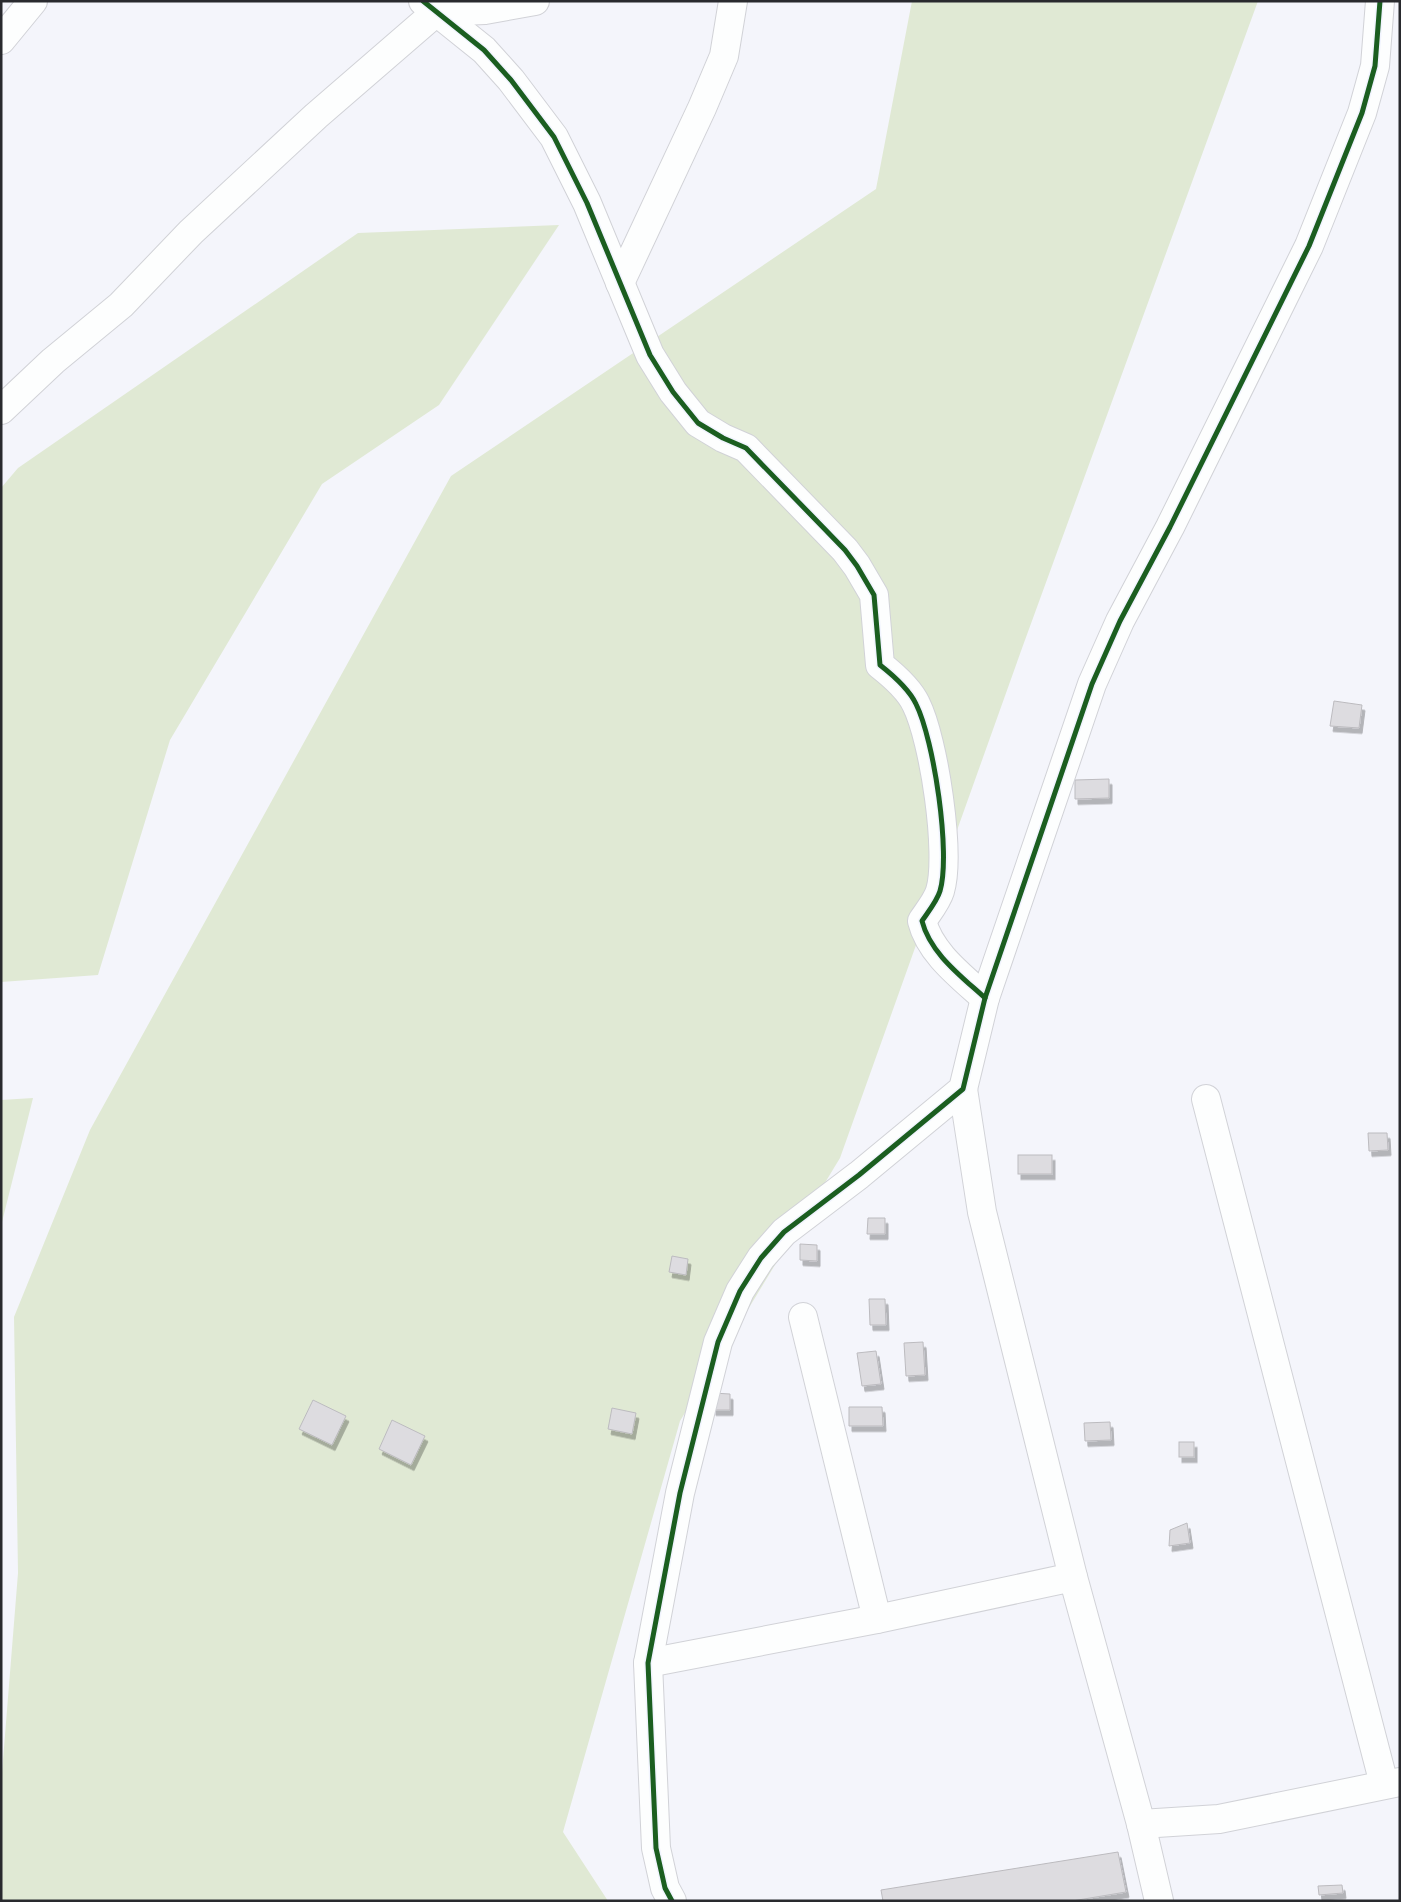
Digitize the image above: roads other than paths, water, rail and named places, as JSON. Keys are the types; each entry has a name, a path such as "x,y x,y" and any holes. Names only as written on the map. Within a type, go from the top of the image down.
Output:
{"street":[{"path":"1,40 32,1"},
{"path":"1,410 53,361 121,305 191,232 437,5 484,10 535,1"},
{"path":"620,283 702,108 724,56 733,1"},
{"path":"1159,1901 1141,1824 1073,1577 982,1212 963,1088 985,998 1092,684 1120,621 1170,528 1228,407 1287,294 1346,156 1362,113 1375,66 1380,1"},
{"path":"437,5 484,50 511,80 554,137 587,203 650,355 673,392 698,422 723,438 746,448 845,550 870,585 876,612 880,666 896,679 917,705 942,808 944,864 940,892 922,921 927,938 962,977 985,998"},
{"path":"672,1901 665,1888 656,1848 648,1663 680,1492 718,1342 740,1291 761,1258 784,1232 859,1176 963,1088"},
{"path":"1141,1824 1220,1819 1392,1783 1206,1099"},
{"path":"803,1318 877,1619"},
{"path":"648,1663 877,1619 1073,1577"}]}
